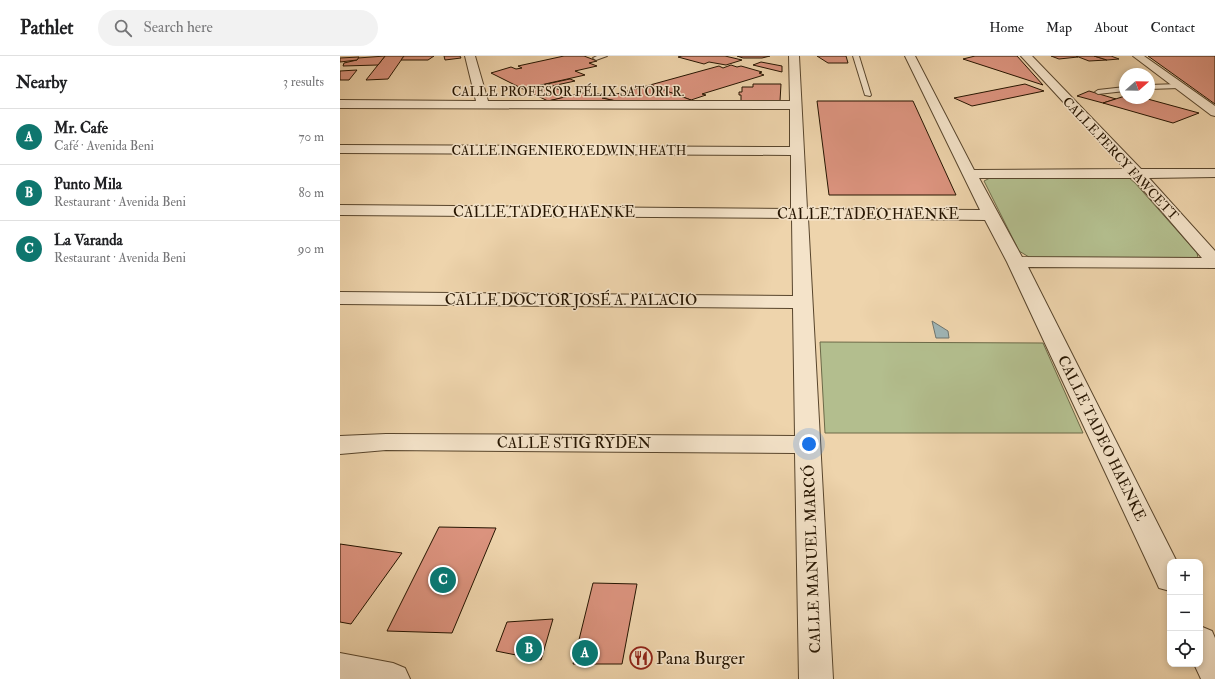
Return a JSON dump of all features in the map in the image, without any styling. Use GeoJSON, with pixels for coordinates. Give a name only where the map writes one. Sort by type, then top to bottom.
{"type":"FeatureCollection","features":[{"type":"Feature","properties":{"kind":"street"},"geometry":{"type":"LineString","coordinates":[[470,56],[483,105]]}},
{"type":"Feature","properties":{"kind":"street","name":"CALLE MANUEL MARCÓ"},"geometry":{"type":"LineString","coordinates":[[794,56],[816,679]]}},
{"type":"Feature","properties":{"kind":"street"},"geometry":{"type":"LineString","coordinates":[[910,56],[991,215]]}},
{"type":"Feature","properties":{"kind":"street","name":"CALLE PERCY FAWCETT"},"geometry":{"type":"LineString","coordinates":[[1026,56],[1137,173],[1215,263]]}},
{"type":"Feature","properties":{"kind":"street"},"geometry":{"type":"LineString","coordinates":[[1138,56],[1215,112]]}},
{"type":"Feature","properties":{"kind":"street","name":"CALLE PROFESOR FÉLIX SATORI R."},"geometry":{"type":"LineString","coordinates":[[340,104],[796,105]]}},
{"type":"Feature","properties":{"kind":"street","name":"CALLE INGENIERO EDWIN HEATH"},"geometry":{"type":"LineString","coordinates":[[340,148],[798,151]]}},
{"type":"Feature","properties":{"kind":"street"},"geometry":{"type":"LineString","coordinates":[[969,174],[1215,173]]}},
{"type":"Feature","properties":{"kind":"street","name":"CALLE TADEO HAENKE"},"geometry":{"type":"LineString","coordinates":[[340,210],[991,215],[1016,262],[1167,573]]}},
{"type":"Feature","properties":{"kind":"street"},"geometry":{"type":"LineString","coordinates":[[1016,262],[1215,263]]}},
{"type":"Feature","properties":{"kind":"street","name":"CALLE DOCTOR JOSÉ A. PALACIO"},"geometry":{"type":"LineString","coordinates":[[340,298],[803,302]]}},
{"type":"Feature","properties":{"kind":"street","name":"CALLE STIG RYDEN"},"geometry":{"type":"LineString","coordinates":[[340,445],[386,442],[808,445]]}},
{"type":"Feature","properties":{"kind":"street"},"geometry":{"type":"LineString","coordinates":[[1203,647],[1215,672]]}},
{"type":"Feature","properties":{"kind":"street"},"geometry":{"type":"LineString","coordinates":[[340,668],[393,679]]}},
{"type":"Feature","properties":{"kind":"lane"},"geometry":{"type":"LineString","coordinates":[[596,58],[604,56]]}},
{"type":"Feature","properties":{"kind":"lane"},"geometry":{"type":"LineString","coordinates":[[856,56],[868,95]]}},
{"type":"Feature","properties":{"kind":"lane"},"geometry":{"type":"LineString","coordinates":[[1155,87],[1179,86]]}},
{"type":"Feature","properties":{"kind":"lane"},"geometry":{"type":"LineString","coordinates":[[1098,92],[1119,90]]}},
{"type":"Feature","properties":{"kind":"green space"},"geometry":{"type":"Polygon","coordinates":[[[1128,177],[1197,253],[1198,258],[1193,260],[1029,257],[1019,251],[984,181],[990,178],[1128,177]]]}},
{"type":"Feature","properties":{"kind":"green space"},"geometry":{"type":"Polygon","coordinates":[[[820,342],[1043,343],[1083,433],[825,433],[820,342]]]}},
{"type":"Feature","properties":{"kind":"shaded area"},"geometry":{"type":"Polygon","coordinates":[[[932,321],[948,331],[949,338],[936,338],[932,321]]]}},
{"type":"Feature","properties":{"kind":"building"},"geometry":{"type":"Polygon","coordinates":[[[385,56],[404,56],[388,79],[366,80],[385,56]]]}},
{"type":"Feature","properties":{"kind":"building"},"geometry":{"type":"Polygon","coordinates":[[[385,56],[378,65],[343,66],[344,63],[357,60],[358,58],[385,56]]]}},
{"type":"Feature","properties":{"kind":"building"},"geometry":{"type":"Polygon","coordinates":[[[404,56],[434,56],[428,60],[401,60],[404,56]]]}},
{"type":"Feature","properties":{"kind":"building"},"geometry":{"type":"Polygon","coordinates":[[[444,56],[460,56],[461,58],[445,60],[444,56]]]}},
{"type":"Feature","properties":{"kind":"building"},"geometry":{"type":"Polygon","coordinates":[[[564,56],[584,56],[597,61],[589,63],[597,66],[575,71],[585,75],[523,89],[491,73],[511,67],[516,69],[522,68],[518,66],[564,56]]]}},
{"type":"Feature","properties":{"kind":"building"},"geometry":{"type":"Polygon","coordinates":[[[725,56],[742,60],[726,65],[709,62],[704,64],[678,57],[725,56]]]}},
{"type":"Feature","properties":{"kind":"building"},"geometry":{"type":"Polygon","coordinates":[[[737,56],[770,56],[762,58],[743,58],[737,56]]]}},
{"type":"Feature","properties":{"kind":"building"},"geometry":{"type":"Polygon","coordinates":[[[817,56],[846,56],[848,63],[828,63],[817,56]]]}},
{"type":"Feature","properties":{"kind":"building"},"geometry":{"type":"Polygon","coordinates":[[[975,56],[1017,56],[1043,85],[963,59],[975,56]]]}},
{"type":"Feature","properties":{"kind":"building"},"geometry":{"type":"Polygon","coordinates":[[[1051,56],[1076,56],[1078,57],[1059,59],[1051,56]]]}},
{"type":"Feature","properties":{"kind":"building"},"geometry":{"type":"Polygon","coordinates":[[[1076,56],[1094,56],[1107,60],[1089,61],[1076,56]]]}},
{"type":"Feature","properties":{"kind":"building"},"geometry":{"type":"Polygon","coordinates":[[[1094,56],[1111,56],[1119,59],[1107,60],[1094,56]]]}},
{"type":"Feature","properties":{"kind":"building"},"geometry":{"type":"Polygon","coordinates":[[[1148,56],[1215,56],[1215,104],[1148,56]]]}},
{"type":"Feature","properties":{"kind":"building"},"geometry":{"type":"Polygon","coordinates":[[[359,57],[357,60],[340,62],[340,58],[359,57]]]}},
{"type":"Feature","properties":{"kind":"building"},"geometry":{"type":"Polygon","coordinates":[[[761,62],[782,66],[782,72],[753,65],[761,62]]]}},
{"type":"Feature","properties":{"kind":"building"},"geometry":{"type":"Polygon","coordinates":[[[731,65],[737,67],[741,66],[762,72],[759,73],[764,75],[702,94],[706,95],[691,100],[650,85],[719,66],[723,68],[731,65]]]}},
{"type":"Feature","properties":{"kind":"building"},"geometry":{"type":"Polygon","coordinates":[[[357,70],[349,80],[340,80],[340,71],[357,70]]]}},
{"type":"Feature","properties":{"kind":"building"},"geometry":{"type":"Polygon","coordinates":[[[570,79],[575,81],[552,86],[547,84],[570,79]]]}},
{"type":"Feature","properties":{"kind":"building"},"geometry":{"type":"Polygon","coordinates":[[[547,84],[572,96],[548,101],[523,89],[547,84]]]}},
{"type":"Feature","properties":{"kind":"building"},"geometry":{"type":"Polygon","coordinates":[[[753,84],[781,84],[780,101],[741,101],[741,95],[739,95],[739,92],[742,92],[742,87],[753,87],[753,84]]]}},
{"type":"Feature","properties":{"kind":"building"},"geometry":{"type":"Polygon","coordinates":[[[1025,84],[1044,91],[972,106],[954,98],[1025,84]]]}},
{"type":"Feature","properties":{"kind":"building"},"geometry":{"type":"Polygon","coordinates":[[[650,85],[691,100],[681,102],[621,102],[602,98],[650,85]]]}},
{"type":"Feature","properties":{"kind":"building"},"geometry":{"type":"Polygon","coordinates":[[[1089,91],[1116,99],[1103,103],[1077,96],[1089,91]]]}},
{"type":"Feature","properties":{"kind":"building"},"geometry":{"type":"Polygon","coordinates":[[[582,93],[614,95],[602,98],[621,102],[548,101],[582,93]]]}},
{"type":"Feature","properties":{"kind":"building"},"geometry":{"type":"Polygon","coordinates":[[[1119,98],[1119,104],[1155,104],[1155,101],[1199,113],[1173,123],[1103,103],[1119,98]]]}},
{"type":"Feature","properties":{"kind":"building"},"geometry":{"type":"Polygon","coordinates":[[[817,101],[913,101],[956,195],[829,195],[817,101]]]}},
{"type":"Feature","properties":{"kind":"building"},"geometry":{"type":"Polygon","coordinates":[[[439,527],[496,528],[452,633],[387,631],[439,527]]]}},
{"type":"Feature","properties":{"kind":"building"},"geometry":{"type":"Polygon","coordinates":[[[340,544],[402,553],[351,624],[340,622],[340,544]]]}},
{"type":"Feature","properties":{"kind":"building"},"geometry":{"type":"Polygon","coordinates":[[[593,583],[637,584],[622,664],[573,664],[593,583]]]}},
{"type":"Feature","properties":{"kind":"building"},"geometry":{"type":"Polygon","coordinates":[[[553,619],[541,660],[496,651],[507,622],[553,619]]]}},
{"type":"Feature","properties":{"kind":"place","name":"La Varanda"},"geometry":{"type":"Point","coordinates":[443,580]}},
{"type":"Feature","properties":{"kind":"place","name":"Punto Mila"},"geometry":{"type":"Point","coordinates":[529,649]}},
{"type":"Feature","properties":{"kind":"place","name":"Mr. Cafe"},"geometry":{"type":"Point","coordinates":[585,653]}},
{"type":"Feature","properties":{"kind":"place","name":"Pana Burger"},"geometry":{"type":"Point","coordinates":[641,658]}}]}
